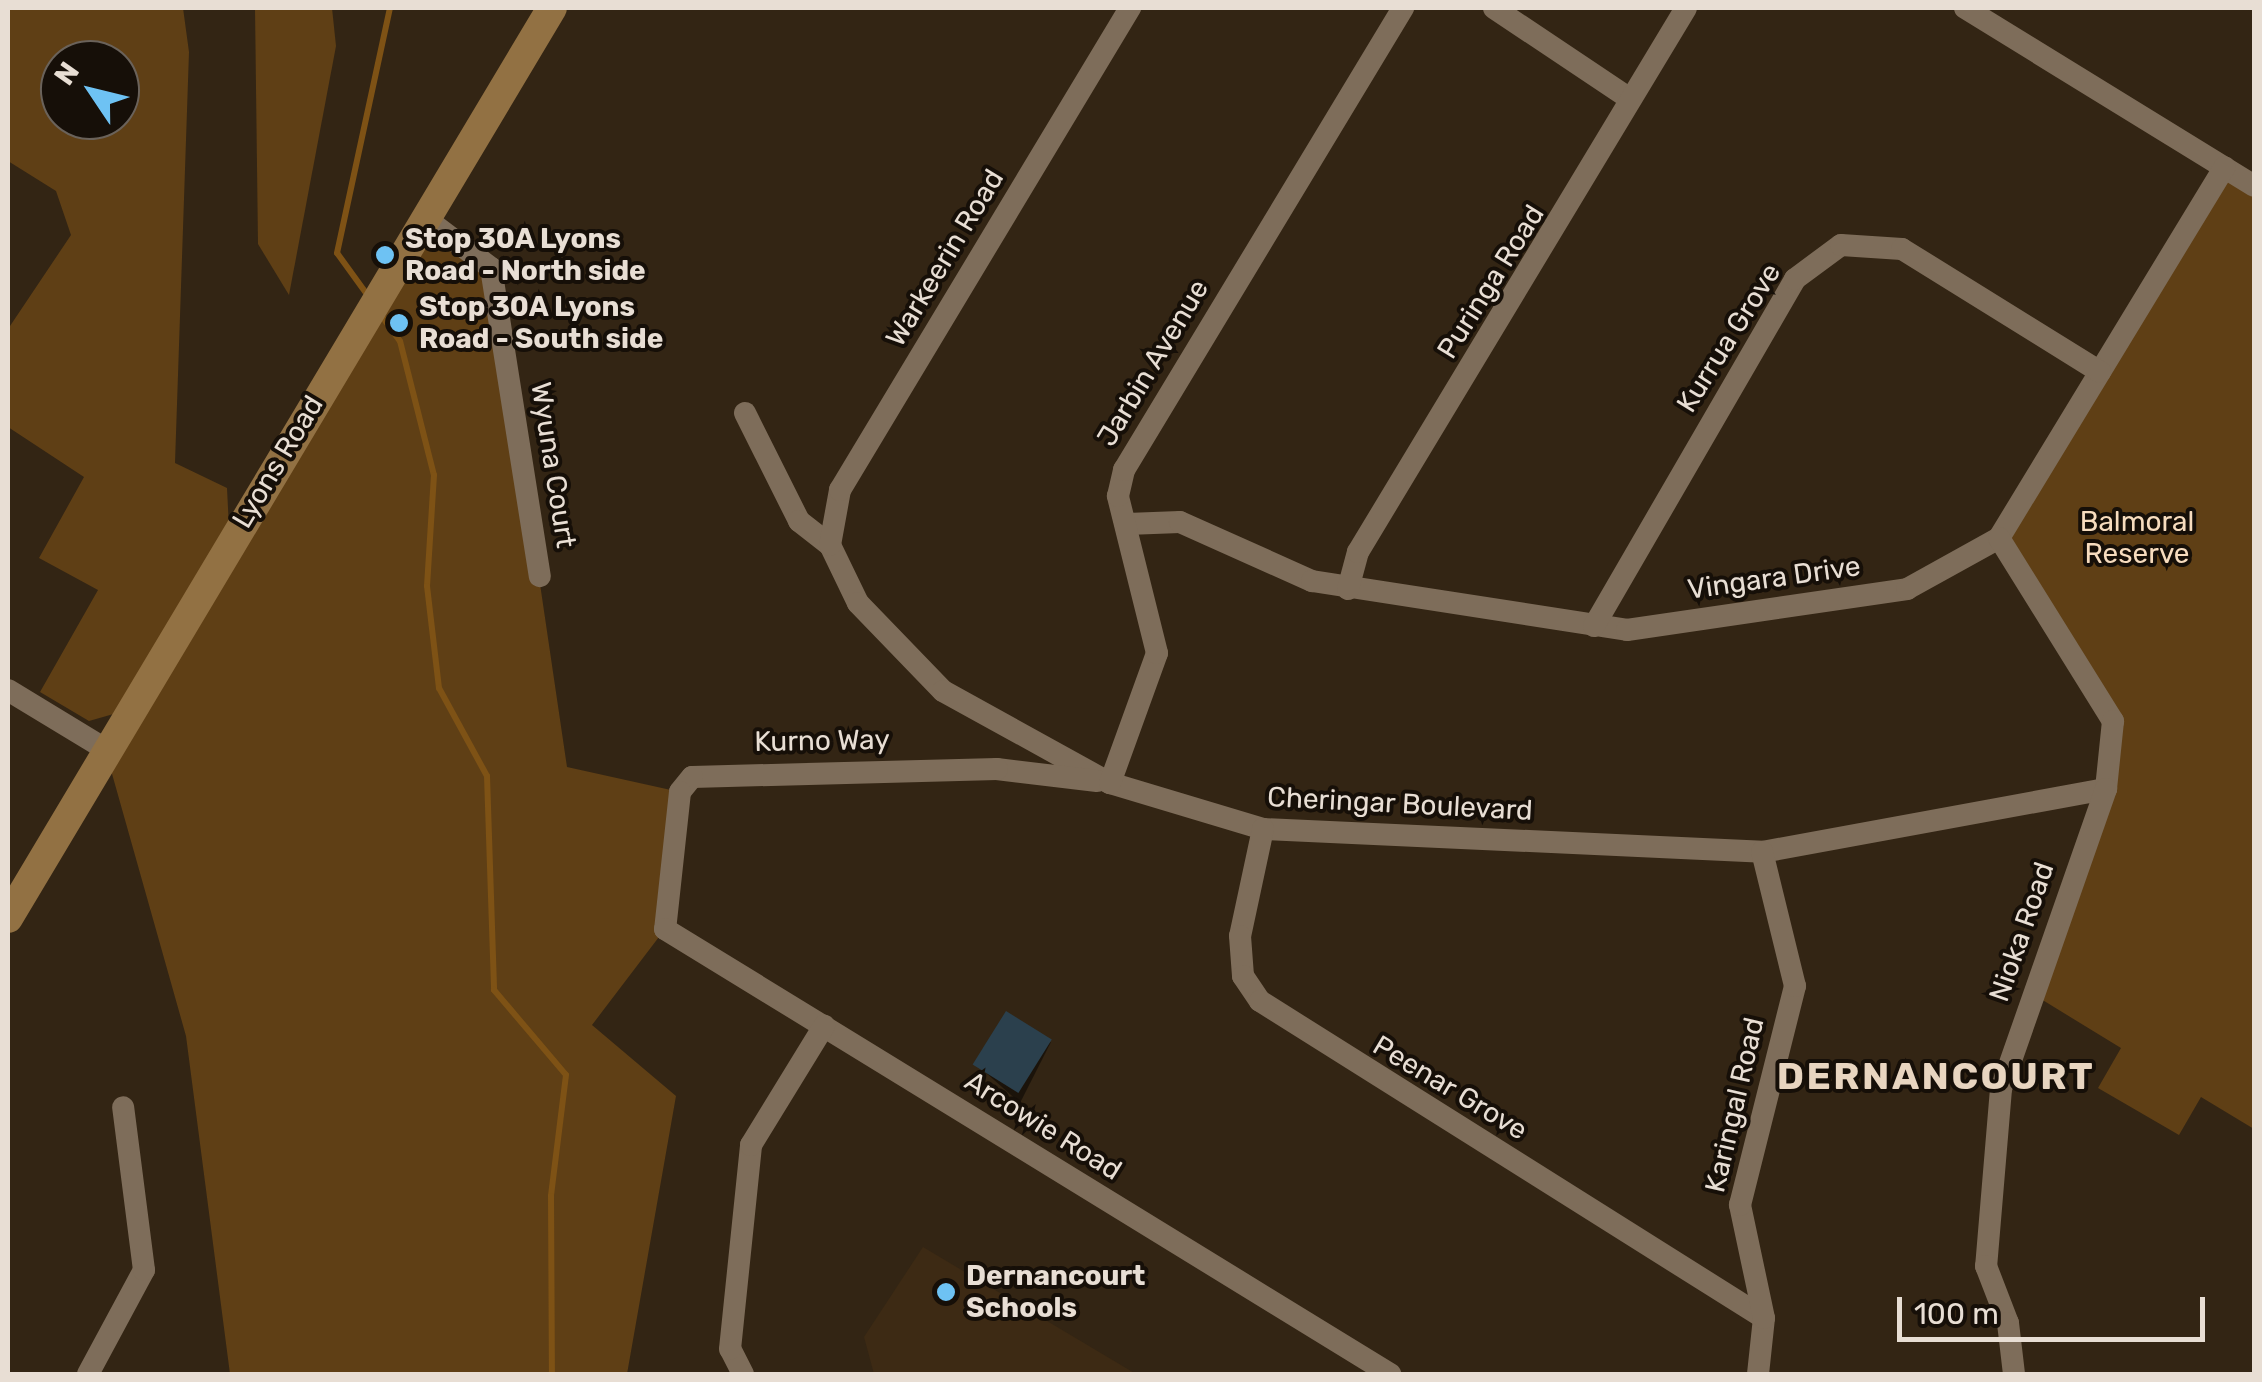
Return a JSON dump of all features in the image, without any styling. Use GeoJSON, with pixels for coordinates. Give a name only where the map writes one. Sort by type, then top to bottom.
{"type":"FeatureCollection","features":[{"type":"Feature","properties":{"kind":"street","name":"Lyons Road"},"geometry":{"type":"LineString","coordinates":[[8,918],[104,749],[552,8]]}},
{"type":"Feature","properties":{"kind":"street","name":"Warkeerin Road"},"geometry":{"type":"LineString","coordinates":[[830,545],[840,490],[1130,8]]}},
{"type":"Feature","properties":{"kind":"street","name":"Jarbin Avenue"},"geometry":{"type":"LineString","coordinates":[[1110,783],[1157,653],[1118,496],[1124,470],[1403,8]]}},
{"type":"Feature","properties":{"kind":"street"},"geometry":{"type":"LineString","coordinates":[[1494,8],[1630,99]]}},
{"type":"Feature","properties":{"kind":"street","name":"Puringa Road"},"geometry":{"type":"LineString","coordinates":[[1348,588],[1358,552],[1589,181],[1630,99],[1686,8]]}},
{"type":"Feature","properties":{"kind":"street"},"geometry":{"type":"LineString","coordinates":[[1965,8],[2254,186]]}},
{"type":"Feature","properties":{"kind":"street"},"geometry":{"type":"LineString","coordinates":[[2000,538],[2225,168]]}},
{"type":"Feature","properties":{"kind":"street","name":"Wyuna Court"},"geometry":{"type":"LineString","coordinates":[[425,218],[491,268],[540,576]]}},
{"type":"Feature","properties":{"kind":"street","name":"Kurrua Grove"},"geometry":{"type":"LineString","coordinates":[[1594,626],[1795,280],[1841,245],[1902,250],[2100,372]]}},
{"type":"Feature","properties":{"kind":"street","name":"Cheringar Boulevard"},"geometry":{"type":"LineString","coordinates":[[745,412],[778,490],[830,545],[858,603],[932,682],[1110,783],[1264,829],[1762,852],[2106,789]]}},
{"type":"Feature","properties":{"kind":"street","name":"Vingara Drive"},"geometry":{"type":"LineString","coordinates":[[1127,524],[1180,522],[1348,588],[1628,630],[1907,589],[2000,538]]}},
{"type":"Feature","properties":{"kind":"street","name":"Nioka Road"},"geometry":{"type":"LineString","coordinates":[[2000,538],[2113,721],[2106,789],[2001,1089],[1986,1266],[2008,1323],[2014,1374]]}},
{"type":"Feature","properties":{"kind":"street"},"geometry":{"type":"LineString","coordinates":[[8,690],[104,749]]}},
{"type":"Feature","properties":{"kind":"street","name":"Kurno Way"},"geometry":{"type":"LineString","coordinates":[[665,929],[680,792],[692,777],[997,769],[1110,783]]}},
{"type":"Feature","properties":{"kind":"street","name":"Peenar Grove"},"geometry":{"type":"LineString","coordinates":[[1264,829],[1240,936],[1243,976],[1260,1001],[1764,1318]]}},
{"type":"Feature","properties":{"kind":"street","name":"Karingal Road"},"geometry":{"type":"LineString","coordinates":[[1758,1374],[1764,1318],[1740,1206],[1795,986],[1762,852]]}},
{"type":"Feature","properties":{"kind":"street","name":"Arcowie Road"},"geometry":{"type":"LineString","coordinates":[[665,929],[1390,1374]]}},
{"type":"Feature","properties":{"kind":"street"},"geometry":{"type":"LineString","coordinates":[[743,1374],[730,1349],[751,1145],[824,1026]]}},
{"type":"Feature","properties":{"kind":"street"},"geometry":{"type":"LineString","coordinates":[[88,1374],[144,1270],[123,1108]]}},
{"type":"Feature","properties":{"kind":"shaded area","name":"Dernancourt Schools"},"geometry":{"type":"Polygon","coordinates":[[[923,1247],[1136,1374],[874,1374],[864,1337],[923,1247]]]}},
{"type":"Feature","properties":{"kind":"green space"},"geometry":{"type":"Polygon","coordinates":[[[8,8],[183,8],[189,52],[175,463],[227,488],[229,528],[117,713],[89,721],[40,692],[98,590],[39,558],[84,477],[8,427],[8,329],[71,235],[56,191],[8,161],[8,8]]]}},
{"type":"Feature","properties":{"kind":"green space"},"geometry":{"type":"Polygon","coordinates":[[[255,8],[332,8],[336,46],[289,295],[258,244],[255,8]]]}},
{"type":"Feature","properties":{"kind":"green space","name":"Balmoral Reserve"},"geometry":{"type":"Polygon","coordinates":[[[2225,167],[2254,186],[2254,1129],[2201,1097],[2179,1135],[2098,1088],[2121,1048],[2031,993],[2106,789],[2113,721],[2000,538],[2225,167]]]}},
{"type":"Feature","properties":{"kind":"green space"},"geometry":{"type":"Polygon","coordinates":[[[425,218],[466,245],[498,299],[567,767],[680,792],[665,929],[592,1025],[676,1096],[627,1374],[230,1374],[186,1036],[105,749],[425,218]]]}},
{"type":"Feature","properties":{"kind":"building"},"geometry":{"type":"Polygon","coordinates":[[[1006,1011],[1052,1040],[1018,1093],[973,1064],[1006,1011]]]}},
{"type":"Feature","properties":{"kind":"waterway"},"geometry":{"type":"LineString","coordinates":[[366,293],[337,253],[390,8]]}},
{"type":"Feature","properties":{"kind":"waterway"},"geometry":{"type":"LineString","coordinates":[[381,315],[400,341],[434,475],[427,586],[439,688],[487,776],[494,990],[566,1075],[551,1196],[552,1374]]}},
{"type":"Feature","properties":{"kind":"place","name":"Stop 30A Lyons Road - North side"},"geometry":{"type":"Point","coordinates":[385,255]}},
{"type":"Feature","properties":{"kind":"place","name":"Stop 30A Lyons Road - South side"},"geometry":{"type":"Point","coordinates":[399,323]}},
{"type":"Feature","properties":{"kind":"place","name":"Dernancourt Schools"},"geometry":{"type":"Point","coordinates":[946,1292]}},
{"type":"Feature","properties":{"kind":"district","name":"DERNANCOURT"},"geometry":{"type":"Point","coordinates":[1936,1077]}}]}
